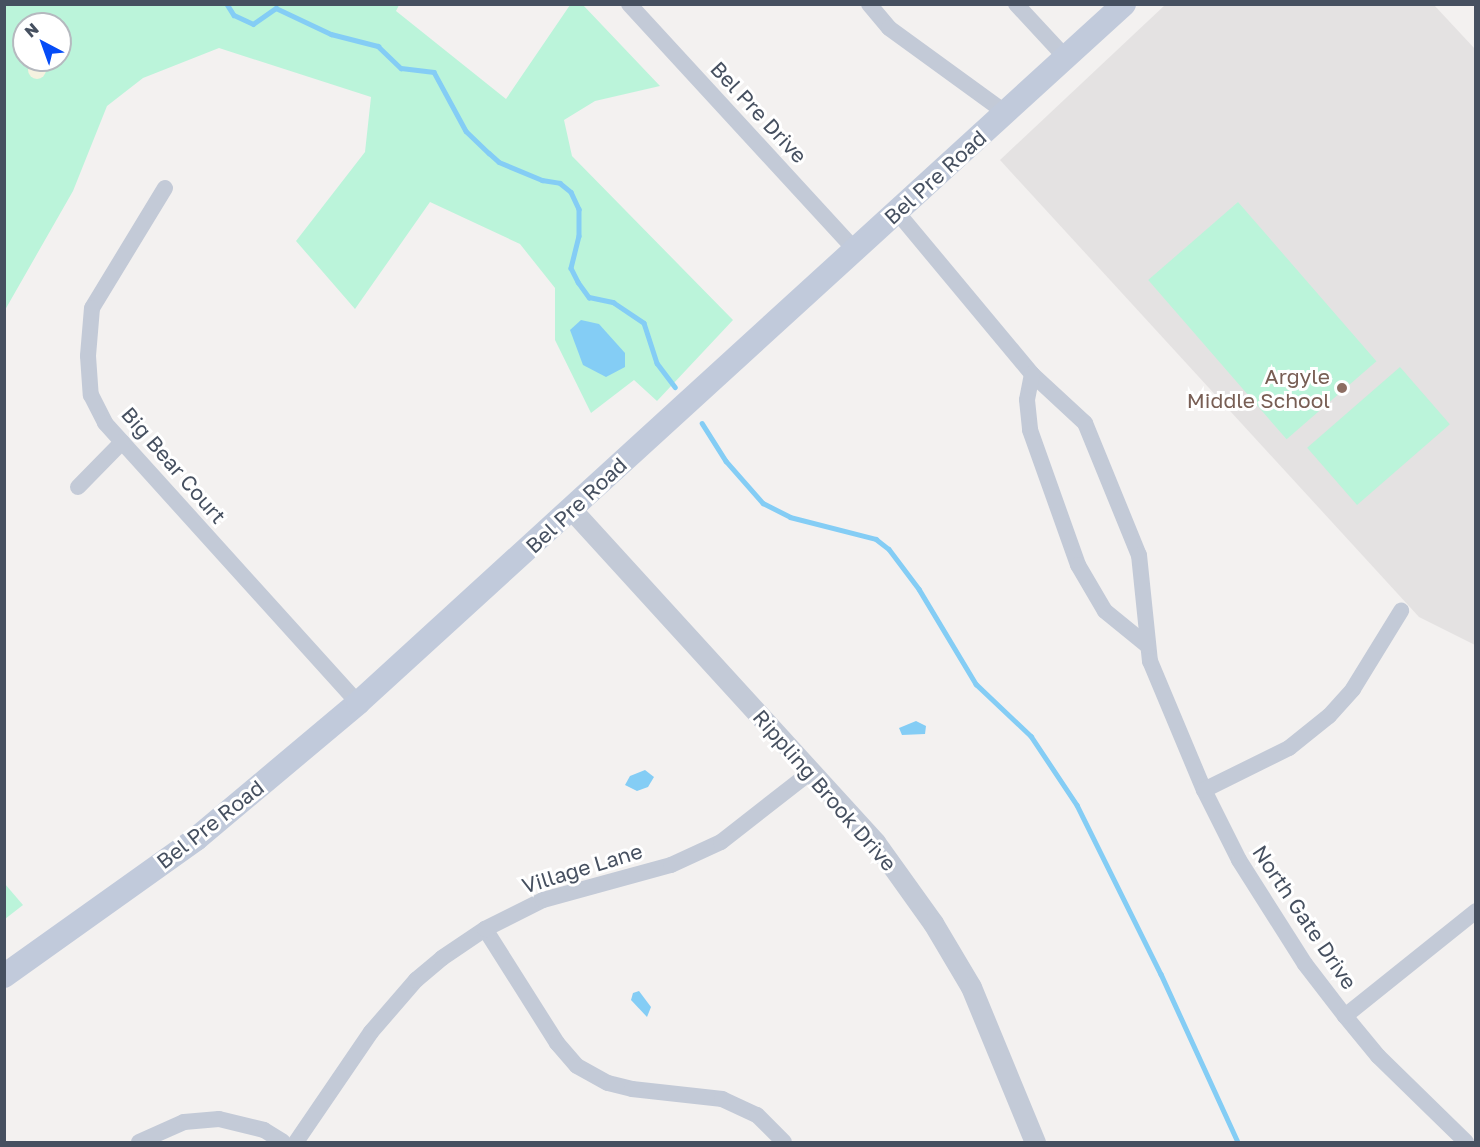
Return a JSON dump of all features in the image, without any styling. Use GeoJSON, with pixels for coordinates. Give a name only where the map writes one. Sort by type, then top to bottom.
{"type":"FeatureCollection","features":[{"type":"Feature","properties":{"kind":"main road","name":"Bel Pre Road"},"geometry":{"type":"LineString","coordinates":[[4,976],[196,839],[358,703],[1124,4]]}},
{"type":"Feature","properties":{"kind":"street","name":"Bel Pre Drive"},"geometry":{"type":"LineString","coordinates":[[629,4],[855,250]]}},
{"type":"Feature","properties":{"kind":"street"},"geometry":{"type":"LineString","coordinates":[[869,4],[889,28],[1006,113]]}},
{"type":"Feature","properties":{"kind":"street"},"geometry":{"type":"LineString","coordinates":[[1016,4],[1066,58]]}},
{"type":"Feature","properties":{"kind":"street","name":"Big Bear Court"},"geometry":{"type":"LineString","coordinates":[[165,188],[92,308],[88,356],[91,394],[105,423],[358,703]]}},
{"type":"Feature","properties":{"kind":"street","name":"North Gate Drive"},"geometry":{"type":"LineString","coordinates":[[897,212],[1032,374],[1085,423],[1139,555],[1146,590],[1150,661],[1204,790],[1261,899],[1345,1016],[1378,1056],[1466,1143]]}},
{"type":"Feature","properties":{"kind":"street"},"geometry":{"type":"LineString","coordinates":[[1032,374],[1027,400],[1030,430],[1077,565],[1105,611],[1148,646]]}},
{"type":"Feature","properties":{"kind":"street"},"geometry":{"type":"LineString","coordinates":[[78,487],[122,442]]}},
{"type":"Feature","properties":{"kind":"street","name":"Rippling Brook Drive"},"geometry":{"type":"LineString","coordinates":[[571,509],[875,842],[966,977],[996,1040],[1035,1143]]}},
{"type":"Feature","properties":{"kind":"street"},"geometry":{"type":"LineString","coordinates":[[1204,790],[1289,748],[1329,716],[1353,689],[1401,611]]}},
{"type":"Feature","properties":{"kind":"street","name":"Village Lane"},"geometry":{"type":"LineString","coordinates":[[296,1143],[371,1032],[416,980],[485,929],[543,900],[671,865],[721,842],[812,771]]}},
{"type":"Feature","properties":{"kind":"street"},"geometry":{"type":"LineString","coordinates":[[1345,1016],[1476,910]]}},
{"type":"Feature","properties":{"kind":"street"},"geometry":{"type":"LineString","coordinates":[[485,929],[557,1043],[577,1066],[608,1083],[632,1089],[722,1100],[757,1115],[784,1143]]}},
{"type":"Feature","properties":{"kind":"street"},"geometry":{"type":"LineString","coordinates":[[139,1143],[184,1122],[219,1119],[264,1130],[283,1143]]}},
{"type":"Feature","properties":{"kind":"shaded area","name":"Argyle Middle School"},"geometry":{"type":"Polygon","coordinates":[[[1165,5],[1434,5],[1475,49],[1475,645],[1419,617],[1000,160],[1165,5]]]}},
{"type":"Feature","properties":{"kind":"green space"},"geometry":{"type":"Polygon","coordinates":[[[4,5],[399,5],[396,11],[506,99],[570,5],[583,5],[660,86],[595,101],[564,120],[572,156],[733,320],[657,401],[634,380],[591,413],[555,340],[555,288],[520,244],[430,202],[355,309],[296,241],[365,152],[371,97],[219,48],[143,78],[107,106],[73,191],[5,310],[4,5]]]}},
{"type":"Feature","properties":{"kind":"green space"},"geometry":{"type":"Polygon","coordinates":[[[1238,202],[1376,361],[1287,439],[1148,280],[1238,202]]]}},
{"type":"Feature","properties":{"kind":"green space"},"geometry":{"type":"Polygon","coordinates":[[[1400,367],[1450,424],[1357,505],[1307,448],[1400,367]]]}},
{"type":"Feature","properties":{"kind":"green space"},"geometry":{"type":"Polygon","coordinates":[[[5,884],[23,905],[4,919],[5,884]]]}},
{"type":"Feature","properties":{"kind":"sand"},"geometry":{"type":"Polygon","coordinates":[[[29,72],[45,72],[37,79],[29,72]]]}},
{"type":"Feature","properties":{"kind":"water"},"geometry":{"type":"Polygon","coordinates":[[[581,320],[599,324],[625,353],[625,367],[606,377],[583,365],[570,330],[581,320]]]}},
{"type":"Feature","properties":{"kind":"water"},"geometry":{"type":"Polygon","coordinates":[[[916,721],[926,726],[925,734],[902,735],[899,728],[916,721]]]}},
{"type":"Feature","properties":{"kind":"water"},"geometry":{"type":"Polygon","coordinates":[[[645,770],[654,777],[648,787],[637,791],[625,785],[630,776],[645,770]]]}},
{"type":"Feature","properties":{"kind":"water"},"geometry":{"type":"Polygon","coordinates":[[[639,991],[651,1007],[647,1017],[631,1000],[633,993],[639,991]]]}},
{"type":"Feature","properties":{"kind":"waterway"},"geometry":{"type":"LineString","coordinates":[[227,4],[234,15],[253,24],[276,8],[331,34],[378,46],[401,68],[434,72],[466,131],[499,162],[542,180],[560,183],[571,192],[579,209],[579,236],[571,268],[578,282],[589,297],[613,302],[644,323],[657,363],[675,387]]}},
{"type":"Feature","properties":{"kind":"waterway"},"geometry":{"type":"LineString","coordinates":[[702,423],[726,461],[763,503],[790,517],[876,539],[889,549],[919,589],[976,684],[1031,736],[1077,805],[1161,974],[1238,1142]]}},
{"type":"Feature","properties":{"kind":"place","name":"Argyle Middle School"},"geometry":{"type":"Point","coordinates":[1342,388]}}]}
